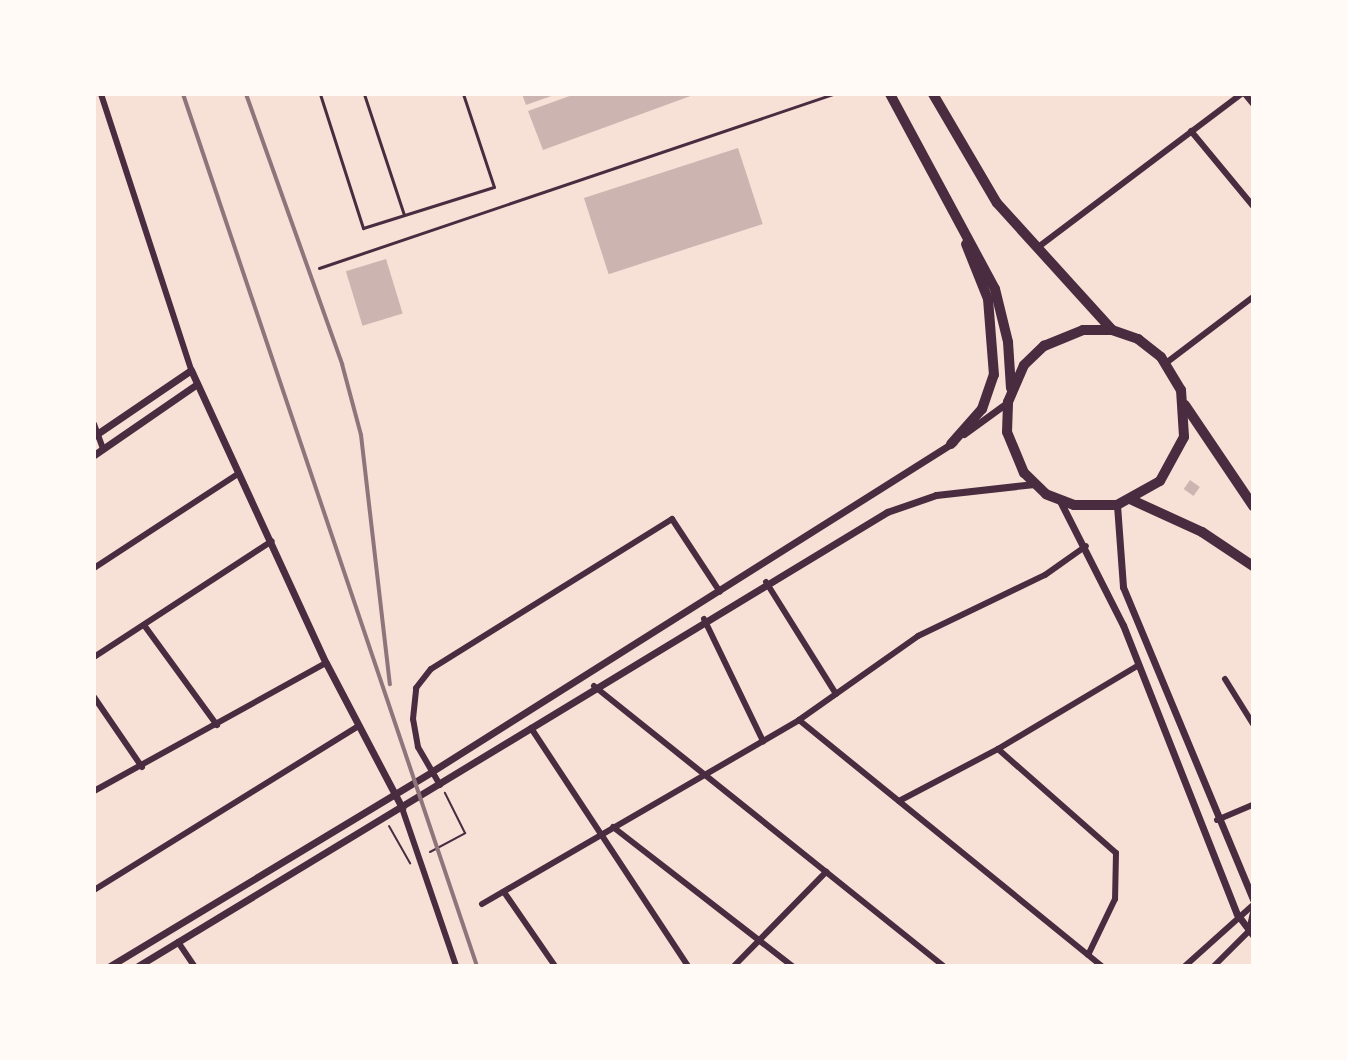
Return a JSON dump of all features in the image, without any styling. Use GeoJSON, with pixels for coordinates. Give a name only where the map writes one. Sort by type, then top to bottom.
{"type":"FeatureCollection","features":[{"type":"Feature","properties":{"kind":"highway"},"geometry":{"type":"LineString","coordinates":[[890,94],[941,180],[995,289],[1008,342],[1010,447],[1034,484],[1060,501],[1088,508],[1132,500],[1170,468],[1184,437],[1184,403]]}},
{"type":"Feature","properties":{"kind":"highway"},"geometry":{"type":"LineString","coordinates":[[933,94],[997,203],[1112,330]]}},
{"type":"Feature","properties":{"kind":"highway"},"geometry":{"type":"LineString","coordinates":[[941,180],[988,299],[994,375],[982,409],[951,444]]}},
{"type":"Feature","properties":{"kind":"highway"},"geometry":{"type":"LineString","coordinates":[[1009,396],[1024,365],[1056,338],[1083,330],[1112,330],[1138,339],[1166,363],[1184,403],[1253,506]]}},
{"type":"Feature","properties":{"kind":"highway"},"geometry":{"type":"LineString","coordinates":[[1132,500],[1202,532],[1253,566]]}},
{"type":"Feature","properties":{"kind":"street"},"geometry":{"type":"LineString","coordinates":[[101,94],[191,370],[236,475],[272,541],[326,663],[396,794],[456,966]]}},
{"type":"Feature","properties":{"kind":"street"},"geometry":{"type":"LineString","coordinates":[[1037,248],[1243,94],[1253,104]]}},
{"type":"Feature","properties":{"kind":"street"},"geometry":{"type":"LineString","coordinates":[[1191,131],[1253,206]]}},
{"type":"Feature","properties":{"kind":"street"},"geometry":{"type":"LineString","coordinates":[[1166,363],[1253,297]]}},
{"type":"Feature","properties":{"kind":"street"},"geometry":{"type":"LineString","coordinates":[[96,435],[191,370]]}},
{"type":"Feature","properties":{"kind":"street"},"geometry":{"type":"LineString","coordinates":[[94,455],[197,384]]}},
{"type":"Feature","properties":{"kind":"street"},"geometry":{"type":"LineString","coordinates":[[110,966],[396,794],[720,592],[951,444],[1009,396]]}},
{"type":"Feature","properties":{"kind":"street"},"geometry":{"type":"LineString","coordinates":[[94,424],[103,449]]}},
{"type":"Feature","properties":{"kind":"street"},"geometry":{"type":"LineString","coordinates":[[94,568],[236,475]]}},
{"type":"Feature","properties":{"kind":"street"},"geometry":{"type":"LineString","coordinates":[[138,966],[440,785],[704,619],[887,512],[936,495],[1034,484]]}},
{"type":"Feature","properties":{"kind":"street"},"geometry":{"type":"LineString","coordinates":[[1060,501],[1086,546],[1139,665],[1237,914],[1251,933]]}},
{"type":"Feature","properties":{"kind":"street"},"geometry":{"type":"LineString","coordinates":[[1117,505],[1123,587],[1253,902],[1185,966]]}},
{"type":"Feature","properties":{"kind":"street"},"geometry":{"type":"LineString","coordinates":[[440,785],[414,733],[416,688],[431,669],[672,519],[720,592]]}},
{"type":"Feature","properties":{"kind":"street"},"geometry":{"type":"LineString","coordinates":[[94,657],[272,541]]}},
{"type":"Feature","properties":{"kind":"street"},"geometry":{"type":"LineString","coordinates":[[482,904],[799,720],[918,636],[1045,575],[1086,546]]}},
{"type":"Feature","properties":{"kind":"street"},"geometry":{"type":"LineString","coordinates":[[766,582],[836,694]]}},
{"type":"Feature","properties":{"kind":"street"},"geometry":{"type":"LineString","coordinates":[[704,619],[763,741]]}},
{"type":"Feature","properties":{"kind":"street"},"geometry":{"type":"LineString","coordinates":[[144,625],[217,725]]}},
{"type":"Feature","properties":{"kind":"street"},"geometry":{"type":"LineString","coordinates":[[94,791],[326,663]]}},
{"type":"Feature","properties":{"kind":"street"},"geometry":{"type":"LineString","coordinates":[[899,801],[998,749],[1139,665]]}},
{"type":"Feature","properties":{"kind":"street"},"geometry":{"type":"LineString","coordinates":[[1225,679],[1253,724]]}},
{"type":"Feature","properties":{"kind":"street"},"geometry":{"type":"LineString","coordinates":[[594,686],[943,966]]}},
{"type":"Feature","properties":{"kind":"street"},"geometry":{"type":"LineString","coordinates":[[94,697],[142,767]]}},
{"type":"Feature","properties":{"kind":"street"},"geometry":{"type":"LineString","coordinates":[[799,720],[1102,966]]}},
{"type":"Feature","properties":{"kind":"street"},"geometry":{"type":"LineString","coordinates":[[94,890],[358,726]]}},
{"type":"Feature","properties":{"kind":"street"},"geometry":{"type":"LineString","coordinates":[[531,728],[688,966]]}},
{"type":"Feature","properties":{"kind":"street"},"geometry":{"type":"LineString","coordinates":[[998,749],[1116,853],[1115,899],[1088,955]]}},
{"type":"Feature","properties":{"kind":"street"},"geometry":{"type":"LineString","coordinates":[[1217,820],[1253,805]]}},
{"type":"Feature","properties":{"kind":"street"},"geometry":{"type":"LineString","coordinates":[[613,827],[792,966]]}},
{"type":"Feature","properties":{"kind":"street"},"geometry":{"type":"LineString","coordinates":[[734,966],[826,872]]}},
{"type":"Feature","properties":{"kind":"street"},"geometry":{"type":"LineString","coordinates":[[504,892],[555,966]]}},
{"type":"Feature","properties":{"kind":"street"},"geometry":{"type":"LineString","coordinates":[[1214,966],[1251,933],[1253,912]]}},
{"type":"Feature","properties":{"kind":"street"},"geometry":{"type":"LineString","coordinates":[[178,942],[194,966]]}},
{"type":"Feature","properties":{"kind":"lane"},"geometry":{"type":"LineString","coordinates":[[320,94],[363,228],[494,187],[463,94]]}},
{"type":"Feature","properties":{"kind":"lane"},"geometry":{"type":"LineString","coordinates":[[364,94],[404,215]]}},
{"type":"Feature","properties":{"kind":"lane"},"geometry":{"type":"LineString","coordinates":[[319,268],[833,94]]}},
{"type":"Feature","properties":{"kind":"path"},"geometry":{"type":"LineString","coordinates":[[393,833],[408,864],[465,833],[450,802]]}},
{"type":"Feature","properties":{"kind":"building"},"geometry":{"type":"Polygon","coordinates":[[[522,94],[557,94],[526,105],[522,94]]]}},
{"type":"Feature","properties":{"kind":"building"},"geometry":{"type":"Polygon","coordinates":[[[575,94],[696,94],[543,150],[528,111],[575,94]]]}},
{"type":"Feature","properties":{"kind":"building"},"geometry":{"type":"Polygon","coordinates":[[[738,148],[763,224],[609,274],[584,198],[738,148]]]}},
{"type":"Feature","properties":{"kind":"building"},"geometry":{"type":"Polygon","coordinates":[[[386,259],[403,314],[363,326],[346,271],[386,259]]]}},
{"type":"Feature","properties":{"kind":"building"},"geometry":{"type":"Polygon","coordinates":[[[1190,480],[1200,487],[1194,496],[1184,489],[1190,480]]]}},
{"type":"Feature","properties":{"kind":"railway"},"geometry":{"type":"LineString","coordinates":[[183,94],[477,966]]}},
{"type":"Feature","properties":{"kind":"railway"},"geometry":{"type":"LineString","coordinates":[[246,94],[342,364],[361,435],[390,684]]}}]}
